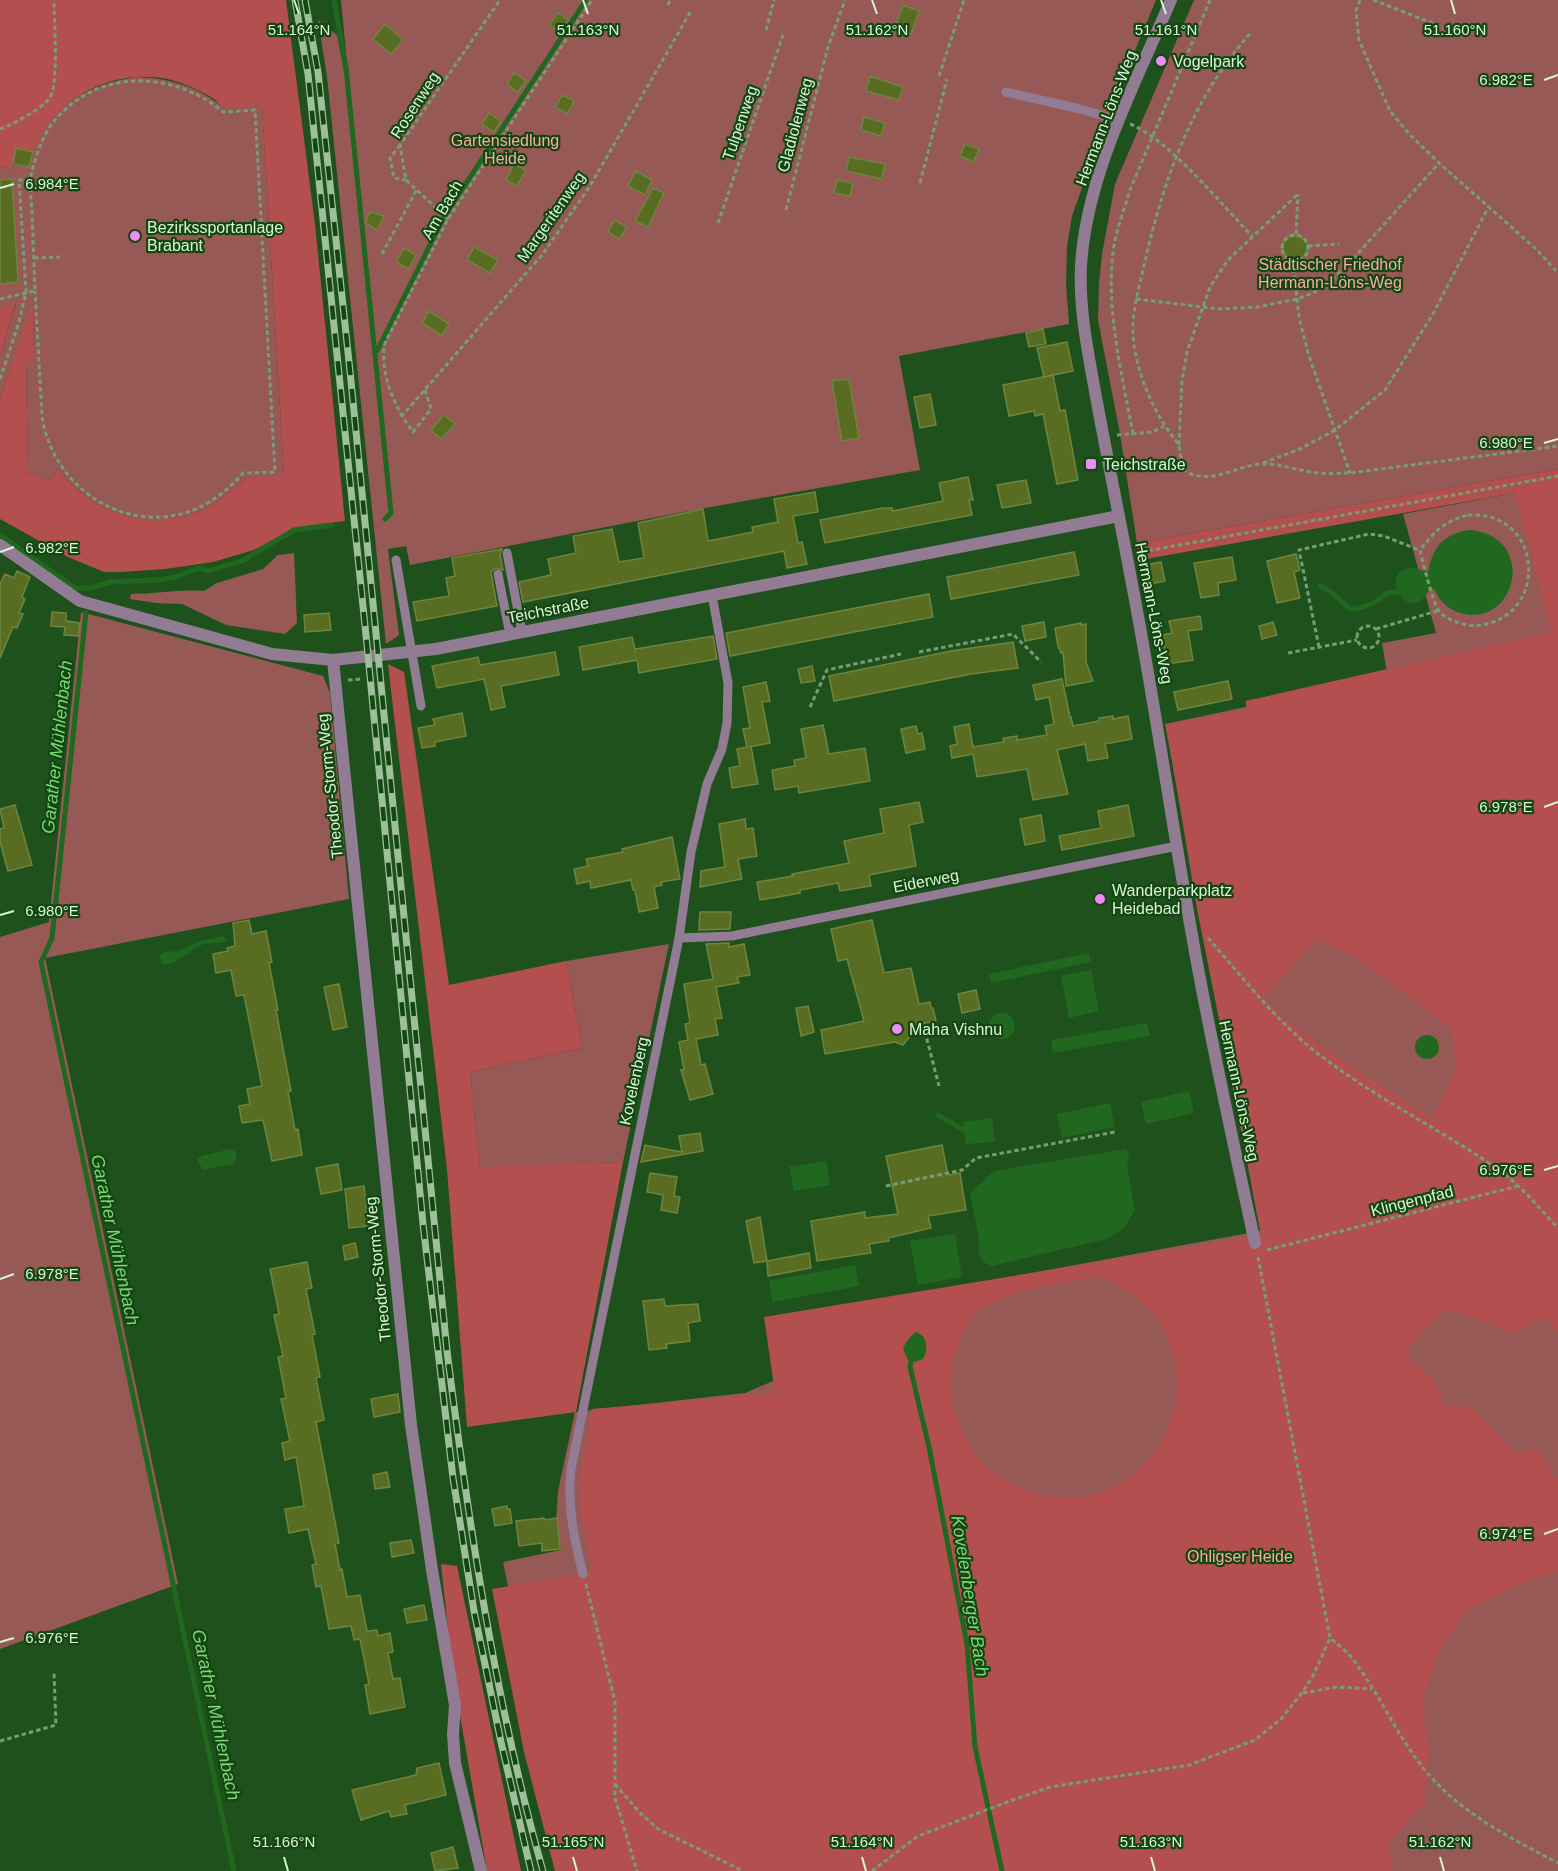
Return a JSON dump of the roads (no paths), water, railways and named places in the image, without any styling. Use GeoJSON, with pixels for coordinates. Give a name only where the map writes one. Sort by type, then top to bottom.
{"type":"FeatureCollection","features":[{"type":"Feature","properties":{"kind":"street","name":"Hermann-Löns-Weg"},"geometry":{"type":"LineString","coordinates":[[1171,0],[1119,120],[1097,181],[1087,222],[1081,267],[1083,322],[1158,723],[1191,935],[1212,1046],[1256,1248]]}},
{"type":"Feature","properties":{"kind":"street","name":"Teichstraße"},"geometry":{"type":"LineString","coordinates":[[0,545],[80,601],[272,654],[333,660],[411,653],[1119,516]]}},
{"type":"Feature","properties":{"kind":"street","name":"Theodor-Storm-Weg"},"geometry":{"type":"LineString","coordinates":[[333,660],[411,1425],[430,1560],[455,1705],[453,1734],[455,1763],[481,1871]]}},
{"type":"Feature","properties":{"kind":"lane"},"geometry":{"type":"LineString","coordinates":[[1006,92],[1119,120]]}},
{"type":"Feature","properties":{"kind":"lane"},"geometry":{"type":"LineString","coordinates":[[507,553],[516,633]]}},
{"type":"Feature","properties":{"kind":"lane"},"geometry":{"type":"LineString","coordinates":[[396,561],[421,706]]}},
{"type":"Feature","properties":{"kind":"lane"},"geometry":{"type":"LineString","coordinates":[[498,574],[516,633]]}},
{"type":"Feature","properties":{"kind":"lane","name":"Kovelenberg"},"geometry":{"type":"LineString","coordinates":[[583,1574],[573,1535],[569,1489],[571,1469],[679,938],[694,841],[707,784],[722,749],[727,723],[728,683],[712,595]]}},
{"type":"Feature","properties":{"kind":"lane","name":"Eiderweg"},"geometry":{"type":"LineString","coordinates":[[679,938],[732,936],[1177,846]]}},
{"type":"Feature","properties":{"kind":"waterway"},"geometry":{"type":"LineString","coordinates":[[334,0],[346,68],[391,513],[385,519]]}},
{"type":"Feature","properties":{"kind":"waterway"},"geometry":{"type":"LineString","coordinates":[[377,351],[444,217],[586,0]]}},
{"type":"Feature","properties":{"kind":"waterway"},"geometry":{"type":"LineString","coordinates":[[0,535],[75,588],[91,588],[110,582],[176,577],[198,568],[208,571],[242,561],[294,530],[332,525]]}},
{"type":"Feature","properties":{"kind":"waterway"},"geometry":{"type":"LineString","coordinates":[[1320,586],[1331,592],[1350,609],[1369,605],[1388,593],[1398,593]]}},
{"type":"Feature","properties":{"kind":"waterway","name":"Garather Mühlenbach"},"geometry":{"type":"LineString","coordinates":[[86,612],[52,938],[41,962],[234,1871]]}},
{"type":"Feature","properties":{"kind":"waterway"},"geometry":{"type":"LineString","coordinates":[[938,1115],[964,1130]]}},
{"type":"Feature","properties":{"kind":"waterway","name":"Kovelenberger Bach"},"geometry":{"type":"LineString","coordinates":[[911,1361],[910,1367],[929,1447],[967,1644],[975,1747],[1002,1871]]}},
{"type":"Feature","properties":{"kind":"railway"},"geometry":{"type":"LineString","coordinates":[[295,0],[308,74],[367,645],[423,1224],[453,1478],[474,1611],[531,1871]]}},
{"type":"Feature","properties":{"kind":"railway"},"geometry":{"type":"LineString","coordinates":[[305,0],[318,72],[350,371],[447,1351],[485,1613],[511,1743],[543,1871]]}},
{"type":"Feature","properties":{"kind":"place","name":"Vogelpark"},"geometry":{"type":"Point","coordinates":[1161,61]}},
{"type":"Feature","properties":{"kind":"place","name":"Bezirkssportanlage Brabant"},"geometry":{"type":"Point","coordinates":[135,236]}},
{"type":"Feature","properties":{"kind":"place","name":"Teichstraße"},"geometry":{"type":"Point","coordinates":[1091,464]}},
{"type":"Feature","properties":{"kind":"place","name":"Wanderparkplatz Heidebad"},"geometry":{"type":"Point","coordinates":[1100,899]}},
{"type":"Feature","properties":{"kind":"place","name":"Maha Vishnu"},"geometry":{"type":"Point","coordinates":[897,1029]}},
{"type":"Feature","properties":{"kind":"park label","name":"Gartensiedlung Heide"},"geometry":{"type":"Point","coordinates":[505,149]}},
{"type":"Feature","properties":{"kind":"park label","name":"Städtischer Friedhof Hermann-Löns-Weg"},"geometry":{"type":"Point","coordinates":[1330,273]}},
{"type":"Feature","properties":{"kind":"park label","name":"Ohligser Heide"},"geometry":{"type":"Point","coordinates":[1240,1556]}}]}
